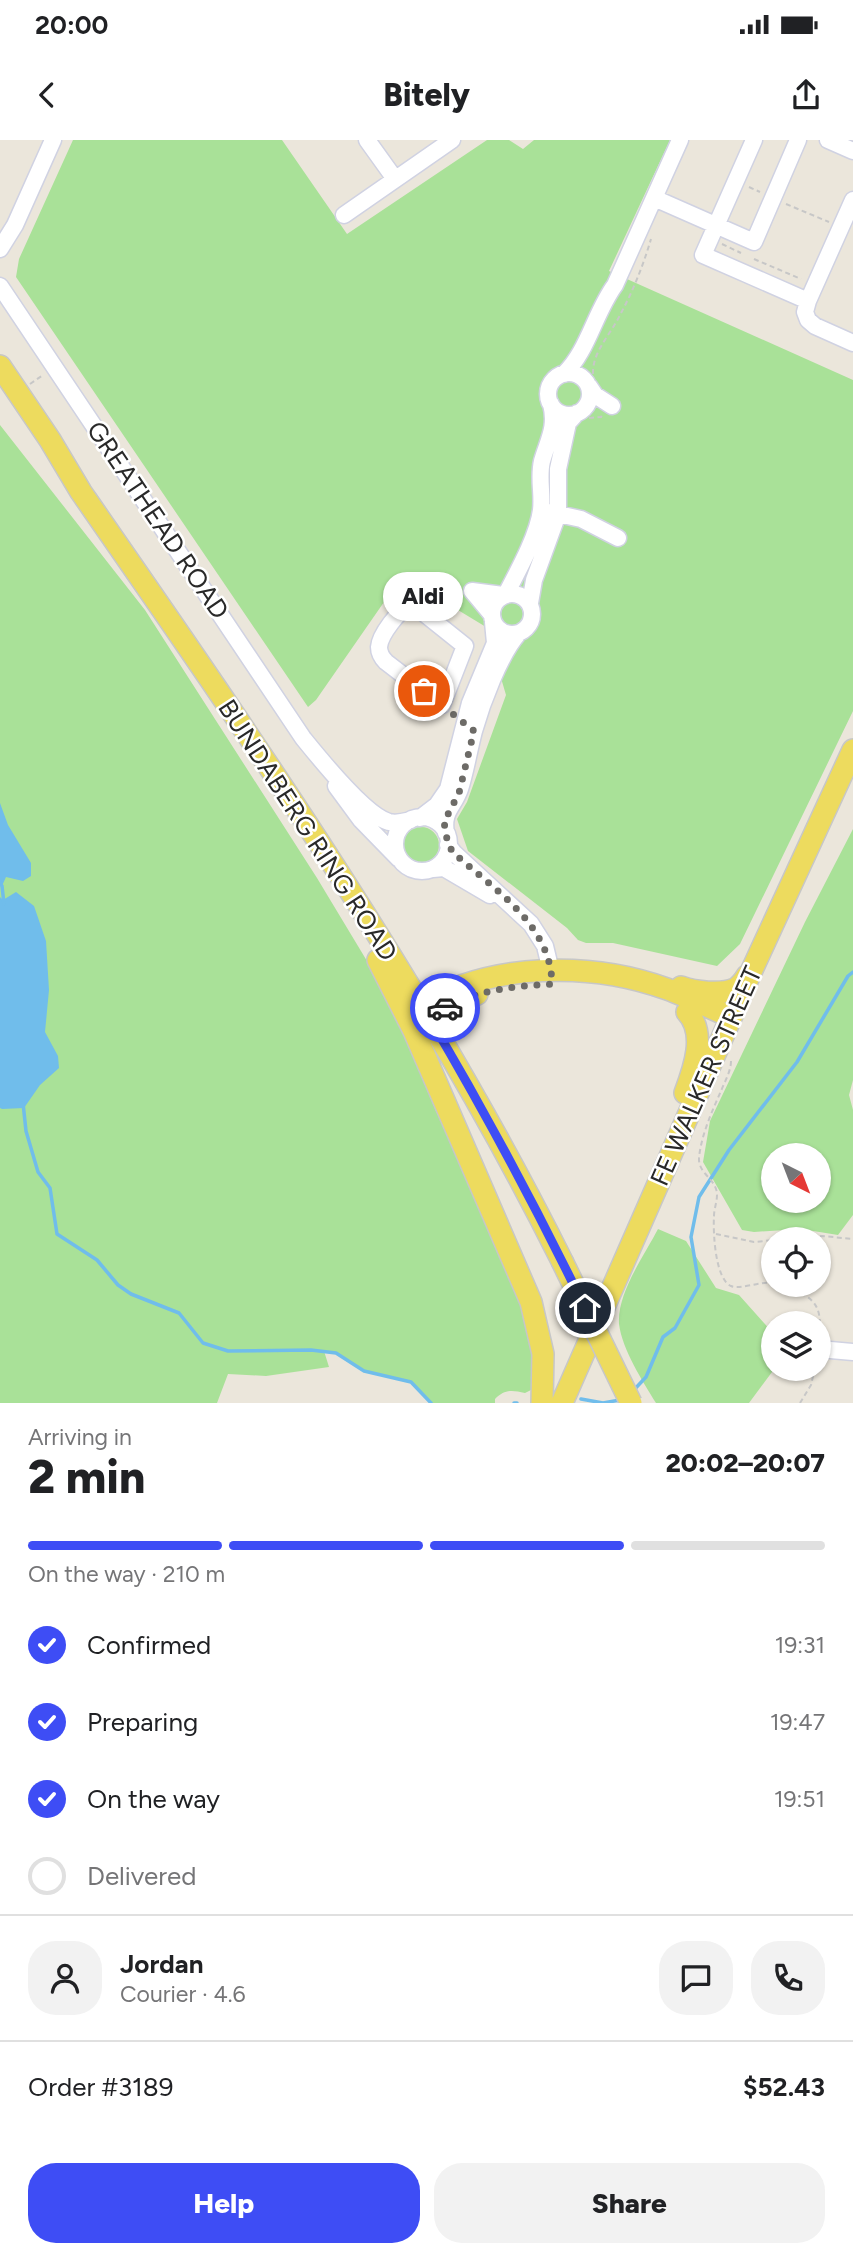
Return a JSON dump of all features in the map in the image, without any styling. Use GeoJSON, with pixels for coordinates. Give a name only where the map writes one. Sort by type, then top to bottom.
{"type":"FeatureCollection","features":[{"type":"Feature","properties":{"kind":"main road","name":"BUNDABERG RING ROAD"},"geometry":{"type":"LineString","coordinates":[[0,366],[81,492],[337,870],[425,1011],[480,1104],[562,1261],[631,1403]]}},
{"type":"Feature","properties":{"kind":"main road","name":"BUNDABERG RING ROAD"},"geometry":{"type":"LineString","coordinates":[[0,387],[52,459],[81,492]]}},
{"type":"Feature","properties":{"kind":"main road","name":"FE WALKER STREET"},"geometry":{"type":"LineString","coordinates":[[562,1403],[751,972],[853,750]]}},
{"type":"Feature","properties":{"kind":"main road"},"geometry":{"type":"LineString","coordinates":[[337,870],[352,915],[387,975],[414,1031],[531,1302],[543,1354],[542,1403]]}},
{"type":"Feature","properties":{"kind":"main road"},"geometry":{"type":"LineString","coordinates":[[425,1011],[484,992],[552,978],[652,978],[691,991],[731,990],[742,984],[751,972]]}},
{"type":"Feature","properties":{"kind":"main road"},"geometry":{"type":"LineString","coordinates":[[624,977],[666,988],[728,1024]]}},
{"type":"Feature","properties":{"kind":"main road"},"geometry":{"type":"LineString","coordinates":[[552,978],[632,993],[728,1024]]}},
{"type":"Feature","properties":{"kind":"main road"},"geometry":{"type":"LineString","coordinates":[[653,1199],[671,1131],[694,1068],[697,1030],[694,1019],[687,1012]]}},
{"type":"Feature","properties":{"kind":"street"},"geometry":{"type":"LineString","coordinates":[[0,249],[15,225],[53,140]]}},
{"type":"Feature","properties":{"kind":"street"},"geometry":{"type":"LineString","coordinates":[[367,140],[395,179]]}},
{"type":"Feature","properties":{"kind":"street"},"geometry":{"type":"LineString","coordinates":[[344,215],[452,140]]}},
{"type":"Feature","properties":{"kind":"street"},"geometry":{"type":"LineString","coordinates":[[405,866],[395,850],[398,832],[437,805],[448,789],[495,643],[495,603],[504,595],[522,563],[541,512],[540,470],[553,431],[550,386],[575,362],[603,301],[615,285],[680,140]]}},
{"type":"Feature","properties":{"kind":"street"},"geometry":{"type":"LineString","coordinates":[[754,140],[703,255],[808,301]]}},
{"type":"Feature","properties":{"kind":"street"},"geometry":{"type":"LineString","coordinates":[[656,195],[717,228],[754,242],[798,140]]}},
{"type":"Feature","properties":{"kind":"street"},"geometry":{"type":"LineString","coordinates":[[828,140],[853,151]]}},
{"type":"Feature","properties":{"kind":"street"},"geometry":{"type":"LineString","coordinates":[[853,200],[805,312],[811,324],[853,343]]}},
{"type":"Feature","properties":{"kind":"street"},"geometry":{"type":"LineString","coordinates":[[589,382],[576,374],[536,380],[550,401],[565,415],[610,409],[595,395],[584,368],[610,310],[615,285]]}},
{"type":"Feature","properties":{"kind":"street","name":"GREATHEAD ROAD"},"geometry":{"type":"LineString","coordinates":[[0,286],[346,803],[405,866],[419,871],[444,868],[519,912]]}},
{"type":"Feature","properties":{"kind":"street"},"geometry":{"type":"LineString","coordinates":[[433,869],[444,859],[447,839],[444,822],[459,793],[469,727],[505,652],[533,618],[530,603],[534,580],[558,513],[558,469],[569,423],[590,399],[589,382]]}},
{"type":"Feature","properties":{"kind":"street"},"geometry":{"type":"LineString","coordinates":[[541,512],[581,519],[618,538]]}},
{"type":"Feature","properties":{"kind":"street"},"geometry":{"type":"LineString","coordinates":[[519,633],[507,634],[496,627],[493,618],[470,590],[522,595],[530,603]]}},
{"type":"Feature","properties":{"kind":"street"},"geometry":{"type":"LineString","coordinates":[[442,705],[465,646],[409,605],[382,638],[379,646],[381,656],[469,727]]}},
{"type":"Feature","properties":{"kind":"street","name":"GREATHEAD ROAD"},"geometry":{"type":"LineString","coordinates":[[315,754],[376,816],[387,822],[398,823],[416,819],[436,821],[454,853],[519,912],[538,933],[545,946],[552,978]]}},
{"type":"Feature","properties":{"kind":"street"},"geometry":{"type":"LineString","coordinates":[[831,1350],[853,1352]]}},
{"type":"Feature","properties":{"kind":"path"},"geometry":{"type":"LineString","coordinates":[[741,184],[765,194]]}},
{"type":"Feature","properties":{"kind":"path"},"geometry":{"type":"LineString","coordinates":[[782,202],[832,224]]}},
{"type":"Feature","properties":{"kind":"path"},"geometry":{"type":"LineString","coordinates":[[717,228],[741,253]]}},
{"type":"Feature","properties":{"kind":"path"},"geometry":{"type":"LineString","coordinates":[[589,382],[596,358],[642,270],[652,237]]}},
{"type":"Feature","properties":{"kind":"path"},"geometry":{"type":"LineString","coordinates":[[754,259],[807,282]]}},
{"type":"Feature","properties":{"kind":"path"},"geometry":{"type":"LineString","coordinates":[[25,385],[46,373]]}},
{"type":"Feature","properties":{"kind":"path"},"geometry":{"type":"LineString","coordinates":[[731,1057],[731,1066],[706,1130],[699,1160],[706,1174],[713,1180],[718,1193],[714,1213],[715,1234],[719,1269],[724,1281],[737,1287],[761,1282]]}},
{"type":"Feature","properties":{"kind":"path"},"geometry":{"type":"LineString","coordinates":[[715,1234],[761,1241]]}},
{"type":"Feature","properties":{"kind":"path"},"geometry":{"type":"LineString","coordinates":[[831,1237],[853,1239]]}},
{"type":"Feature","properties":{"kind":"path"},"geometry":{"type":"LineString","coordinates":[[808,1297],[819,1311]]}},
{"type":"Feature","properties":{"kind":"path"},"geometry":{"type":"LineString","coordinates":[[800,1403],[812,1381]]}},
{"type":"Feature","properties":{"kind":"green space"},"geometry":{"type":"Polygon","coordinates":[[[73,140],[282,140],[347,234],[487,140],[509,140],[523,149],[534,140],[670,140],[609,271],[853,380],[853,711],[740,944],[717,966],[613,943],[586,943],[578,940],[567,928],[468,851],[457,819],[467,802],[506,695],[486,627],[420,587],[400,579],[316,700],[308,707],[16,277],[19,259],[73,140]]]}},
{"type":"Feature","properties":{"kind":"green space"},"geometry":{"type":"Polygon","coordinates":[[[0,425],[145,610],[317,878],[367,961],[501,1249],[528,1322],[534,1370],[533,1389],[525,1393],[505,1392],[495,1399],[495,1403],[431,1403],[411,1382],[364,1371],[336,1353],[324,1351],[329,1367],[266,1376],[228,1374],[217,1403],[0,1403],[0,425]]]}},
{"type":"Feature","properties":{"kind":"green space"},"geometry":{"type":"Polygon","coordinates":[[[421,827],[434,832],[439,845],[434,858],[421,863],[408,858],[403,845],[408,832],[421,827]]]}},
{"type":"Feature","properties":{"kind":"green space"},"geometry":{"type":"Polygon","coordinates":[[[853,829],[853,1080],[849,1095],[853,1110],[853,1215],[838,1235],[831,1234],[831,1227],[761,1227],[761,1232],[754,1232],[742,1230],[703,1162],[710,1121],[805,922],[853,829]]]}},
{"type":"Feature","properties":{"kind":"green space"},"geometry":{"type":"Polygon","coordinates":[[[658,1229],[686,1241],[716,1288],[739,1295],[761,1320],[761,1381],[765,1381],[749,1403],[656,1403],[624,1344],[619,1324],[622,1300],[632,1275],[658,1229]]]}},
{"type":"Feature","properties":{"kind":"water"},"geometry":{"type":"Polygon","coordinates":[[[0,803],[8,825],[31,863],[31,876],[23,881],[6,877],[2,886],[0,883],[0,803]]]}},
{"type":"Feature","properties":{"kind":"water"},"geometry":{"type":"Polygon","coordinates":[[[16,892],[34,906],[46,941],[49,990],[45,1032],[58,1056],[59,1068],[40,1085],[24,1108],[2,1109],[0,897],[3,900],[16,892]]]}},
{"type":"Feature","properties":{"kind":"waterway"},"geometry":{"type":"LineString","coordinates":[[0,883],[4,904]]}},
{"type":"Feature","properties":{"kind":"waterway"},"geometry":{"type":"LineString","coordinates":[[632,1392],[646,1377],[663,1337],[675,1328],[699,1285],[691,1237],[699,1197],[729,1150],[797,1062],[848,976],[853,972]]}},
{"type":"Feature","properties":{"kind":"waterway"},"geometry":{"type":"LineString","coordinates":[[23,1103],[26,1131],[38,1172],[50,1188],[57,1234],[97,1260],[118,1285],[131,1294],[179,1313],[203,1343],[228,1351],[311,1350],[336,1353],[364,1371],[411,1382],[431,1403]]}},
{"type":"Feature","properties":{"kind":"waterway"},"geometry":{"type":"LineString","coordinates":[[581,1399],[603,1403],[620,1400]]}},
{"type":"Feature","properties":{"kind":"way so far"},"geometry":{"type":"LineString","coordinates":[[424,691],[474,731],[459,793],[444,822],[448,845],[525,917],[538,933],[545,946],[552,984],[484,992],[445,1008]]}},
{"type":"Feature","properties":{"kind":"place","name":"Aldi"},"geometry":{"type":"Point","coordinates":[424,691]}},
{"type":"Feature","properties":{"kind":"route"},"geometry":{"type":"LineString","coordinates":[[445,1008],[429,1017],[521,1179],[585,1308]]}}]}
